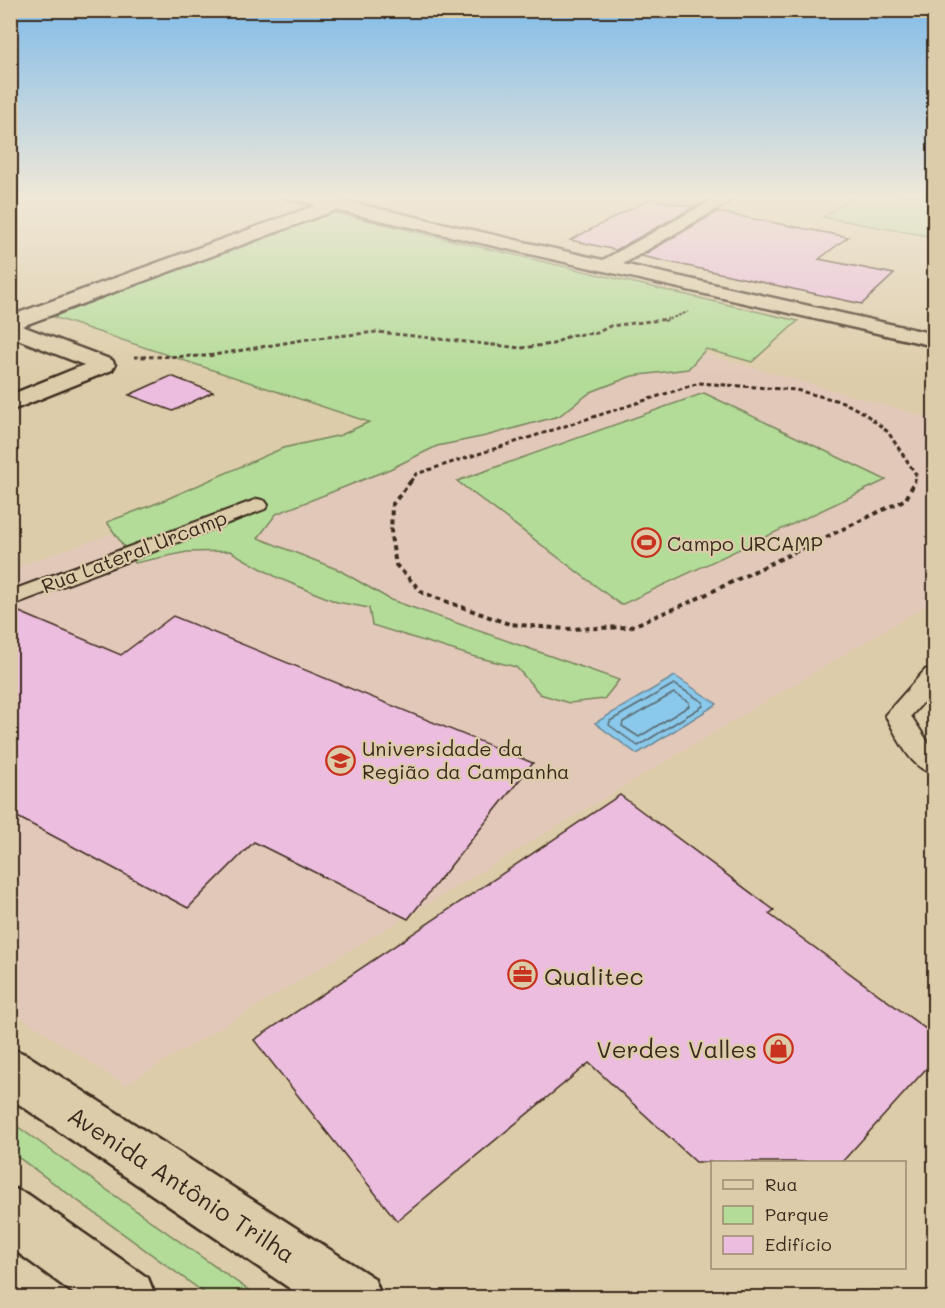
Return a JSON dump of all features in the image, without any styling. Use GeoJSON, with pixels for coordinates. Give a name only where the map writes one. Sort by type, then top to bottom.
{"type":"FeatureCollection","features":[{"type":"Feature","properties":{"kind":"street"},"geometry":{"type":"LineString","coordinates":[[10,323],[192,256]]}},
{"type":"Feature","properties":{"kind":"street"},"geometry":{"type":"LineString","coordinates":[[562,256],[930,334]]}},
{"type":"Feature","properties":{"kind":"street"},"geometry":{"type":"LineString","coordinates":[[606,266],[623,256]]}},
{"type":"Feature","properties":{"kind":"street"},"geometry":{"type":"LineString","coordinates":[[10,328],[104,365]]}},
{"type":"Feature","properties":{"kind":"street"},"geometry":{"type":"LineString","coordinates":[[10,404],[104,365]]}},
{"type":"Feature","properties":{"kind":"street","name":"Avenida Antônio Trilha"},"geometry":{"type":"LineString","coordinates":[[10,1070],[354,1298]]}},
{"type":"Feature","properties":{"kind":"street"},"geometry":{"type":"LineString","coordinates":[[10,1214],[128,1298]]}},
{"type":"Feature","properties":{"kind":"lane","name":"Rua Lateral Urcamp"},"geometry":{"type":"LineString","coordinates":[[10,599],[258,505]]}},
{"type":"Feature","properties":{"kind":"lane"},"geometry":{"type":"LineString","coordinates":[[934,675],[898,715],[922,755],[934,765]]}},
{"type":"Feature","properties":{"kind":"path"},"geometry":{"type":"LineString","coordinates":[[104,365],[139,356],[208,356],[308,339],[377,333],[520,348],[553,344],[571,335],[597,333],[610,326],[661,322],[679,317],[691,310]]}},
{"type":"Feature","properties":{"kind":"path"},"geometry":{"type":"LineString","coordinates":[[699,383],[808,393],[852,406],[883,427],[917,476],[906,499],[690,602],[630,627],[565,629],[509,624],[423,593],[396,565],[391,536],[392,505],[416,474],[658,394],[699,383]]}},
{"type":"Feature","properties":{"kind":"shaded area","name":"Universidade da Região da Campanha"},"geometry":{"type":"Polygon","coordinates":[[[699,352],[934,419],[934,601],[125,1085],[11,1011],[10,569],[392,436],[699,352]]]}},
{"type":"Feature","properties":{"kind":"green space"},"geometry":{"type":"Polygon","coordinates":[[[206,256],[520,256],[798,321],[752,362],[706,349],[688,369],[632,376],[591,392],[559,416],[486,436],[437,446],[390,469],[276,514],[258,538],[339,570],[391,600],[619,680],[604,699],[569,703],[540,694],[516,667],[372,625],[369,608],[337,602],[278,578],[230,551],[187,552],[135,563],[107,522],[160,502],[283,448],[341,435],[369,422],[53,317],[206,256]]]}},
{"type":"Feature","properties":{"kind":"green space","name":"Campo URCAMP"},"geometry":{"type":"Polygon","coordinates":[[[704,393],[886,480],[621,605],[457,481],[704,393]]]}},
{"type":"Feature","properties":{"kind":"green space"},"geometry":{"type":"Polygon","coordinates":[[[11,1122],[258,1297],[210,1297],[11,1152],[11,1122]]]}},
{"type":"Feature","properties":{"kind":"water"},"geometry":{"type":"Polygon","coordinates":[[[675,676],[717,704],[637,754],[595,723],[675,676]]]}},
{"type":"Feature","properties":{"kind":"building"},"geometry":{"type":"Polygon","coordinates":[[[641,256],[823,256],[819,259],[894,274],[862,304],[641,256]]]}},
{"type":"Feature","properties":{"kind":"building"},"geometry":{"type":"Polygon","coordinates":[[[171,376],[213,392],[173,411],[129,395],[171,376]]]}},
{"type":"Feature","properties":{"kind":"building"},"geometry":{"type":"Polygon","coordinates":[[[10,608],[121,655],[173,616],[533,763],[408,919],[254,842],[188,908],[10,813],[10,608]]]}},
{"type":"Feature","properties":{"kind":"building","name":"Qualitec"},"geometry":{"type":"Polygon","coordinates":[[[620,795],[774,910],[769,914],[934,1035],[934,1060],[843,1161],[696,1162],[589,1063],[397,1221],[254,1040],[620,795]]]}},
{"type":"Feature","properties":{"kind":"place","name":"Campo URCAMP"},"geometry":{"type":"Point","coordinates":[646,543]}},
{"type":"Feature","properties":{"kind":"place","name":"Universidade da Região da Campanha"},"geometry":{"type":"Point","coordinates":[341,760]}},
{"type":"Feature","properties":{"kind":"place","name":"Qualitec"},"geometry":{"type":"Point","coordinates":[523,975]}},
{"type":"Feature","properties":{"kind":"place","name":"Verdes Valles"},"geometry":{"type":"Point","coordinates":[778,1048]}}]}
